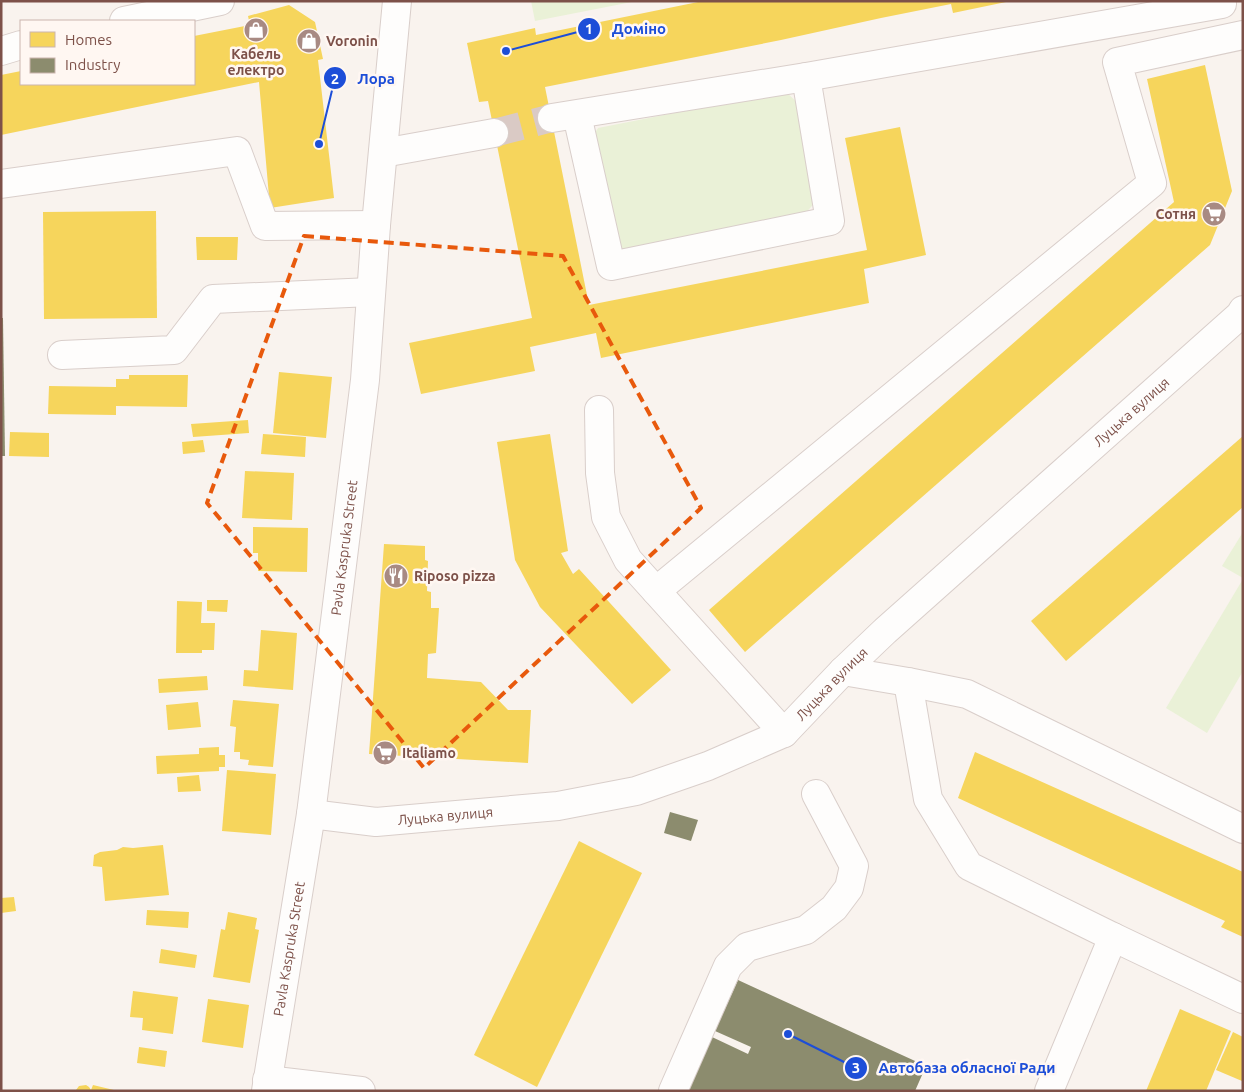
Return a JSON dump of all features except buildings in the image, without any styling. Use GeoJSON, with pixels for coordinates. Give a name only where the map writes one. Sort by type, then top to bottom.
{"type":"FeatureCollection","features":[{"type":"Feature","properties":{"kind":"street"},"geometry":{"type":"LineString","coordinates":[[129,20],[220,1]]}},
{"type":"Feature","properties":{"kind":"street","name":"Pavla Kaspruka Street"},"geometry":{"type":"LineString","coordinates":[[266,1085],[311,814],[365,380],[376,225],[397,1]]}},
{"type":"Feature","properties":{"kind":"street"},"geometry":{"type":"LineString","coordinates":[[806,77],[830,221],[611,266],[565,116],[806,77],[1222,4],[1221,1]]}},
{"type":"Feature","properties":{"kind":"street"},"geometry":{"type":"LineString","coordinates":[[656,591],[1152,183],[1117,62],[1243,35]]}},
{"type":"Feature","properties":{"kind":"street"},"geometry":{"type":"LineString","coordinates":[[1,51],[20,46]]}},
{"type":"Feature","properties":{"kind":"street"},"geometry":{"type":"LineString","coordinates":[[383,153],[494,133]]}},
{"type":"Feature","properties":{"kind":"street"},"geometry":{"type":"LineString","coordinates":[[1,184],[237,152],[265,226],[376,225]]}},
{"type":"Feature","properties":{"kind":"street"},"geometry":{"type":"LineString","coordinates":[[62,355],[174,350],[213,299],[371,292]]}},
{"type":"Feature","properties":{"kind":"street","name":"Луцька вулиця"},"geometry":{"type":"LineString","coordinates":[[311,814],[376,822],[558,806],[636,791],[708,766],[784,733],[892,625],[1240,315],[1243,310]]}},
{"type":"Feature","properties":{"kind":"street"},"geometry":{"type":"LineString","coordinates":[[600,410],[600,473],[606,517],[628,560],[784,733]]}},
{"type":"Feature","properties":{"kind":"street"},"geometry":{"type":"LineString","coordinates":[[844,671],[967,694],[1243,829]]}},
{"type":"Feature","properties":{"kind":"street"},"geometry":{"type":"LineString","coordinates":[[908,682],[928,799],[969,866],[1243,999]]}},
{"type":"Feature","properties":{"kind":"street"},"geometry":{"type":"LineString","coordinates":[[673,1091],[728,966],[747,947],[806,930],[834,908],[849,888],[854,866],[816,794]]}},
{"type":"Feature","properties":{"kind":"street"},"geometry":{"type":"LineString","coordinates":[[1049,1091],[1113,937]]}},
{"type":"Feature","properties":{"kind":"street"},"geometry":{"type":"LineString","coordinates":[[266,1085],[361,1091]]}},
{"type":"Feature","properties":{"kind":"highlighted area"},"geometry":{"type":"Polygon","coordinates":[[[304,236],[563,256],[701,508],[424,768],[207,503],[304,236]]]}},
{"type":"Feature","properties":{"kind":"green space"},"geometry":{"type":"Polygon","coordinates":[[[531,1],[637,1],[535,21],[531,1]]]}},
{"type":"Feature","properties":{"kind":"green space"},"geometry":{"type":"Polygon","coordinates":[[[785,91],[801,106],[816,201],[801,219],[615,256],[590,141],[598,128],[785,91]]]}},
{"type":"Feature","properties":{"kind":"green space"},"geometry":{"type":"Polygon","coordinates":[[[1243,532],[1243,578],[1222,566],[1243,532]]]}},
{"type":"Feature","properties":{"kind":"green space"},"geometry":{"type":"Polygon","coordinates":[[[1243,579],[1243,671],[1207,733],[1166,708],[1243,579]]]}},
{"type":"Feature","properties":{"kind":"tunnel"},"geometry":{"type":"LineString","coordinates":[[494,133],[552,118]]}},
{"type":"Feature","properties":{"kind":"place","name":"Кабель електро"},"geometry":{"type":"Point","coordinates":[256,30]}},
{"type":"Feature","properties":{"kind":"place","name":"Voronin"},"geometry":{"type":"Point","coordinates":[309,41]}},
{"type":"Feature","properties":{"kind":"place","name":"Доміно"},"geometry":{"type":"Point","coordinates":[506,51]}},
{"type":"Feature","properties":{"kind":"place","name":"Лора"},"geometry":{"type":"Point","coordinates":[319,144]}},
{"type":"Feature","properties":{"kind":"place","name":"Сотня"},"geometry":{"type":"Point","coordinates":[1214,214]}},
{"type":"Feature","properties":{"kind":"place","name":"Riposo pizza"},"geometry":{"type":"Point","coordinates":[396,576]}},
{"type":"Feature","properties":{"kind":"place","name":"Italiamo"},"geometry":{"type":"Point","coordinates":[385,753]}},
{"type":"Feature","properties":{"kind":"place","name":"Автобаза обласної Ради"},"geometry":{"type":"Point","coordinates":[788,1034]}}]}
